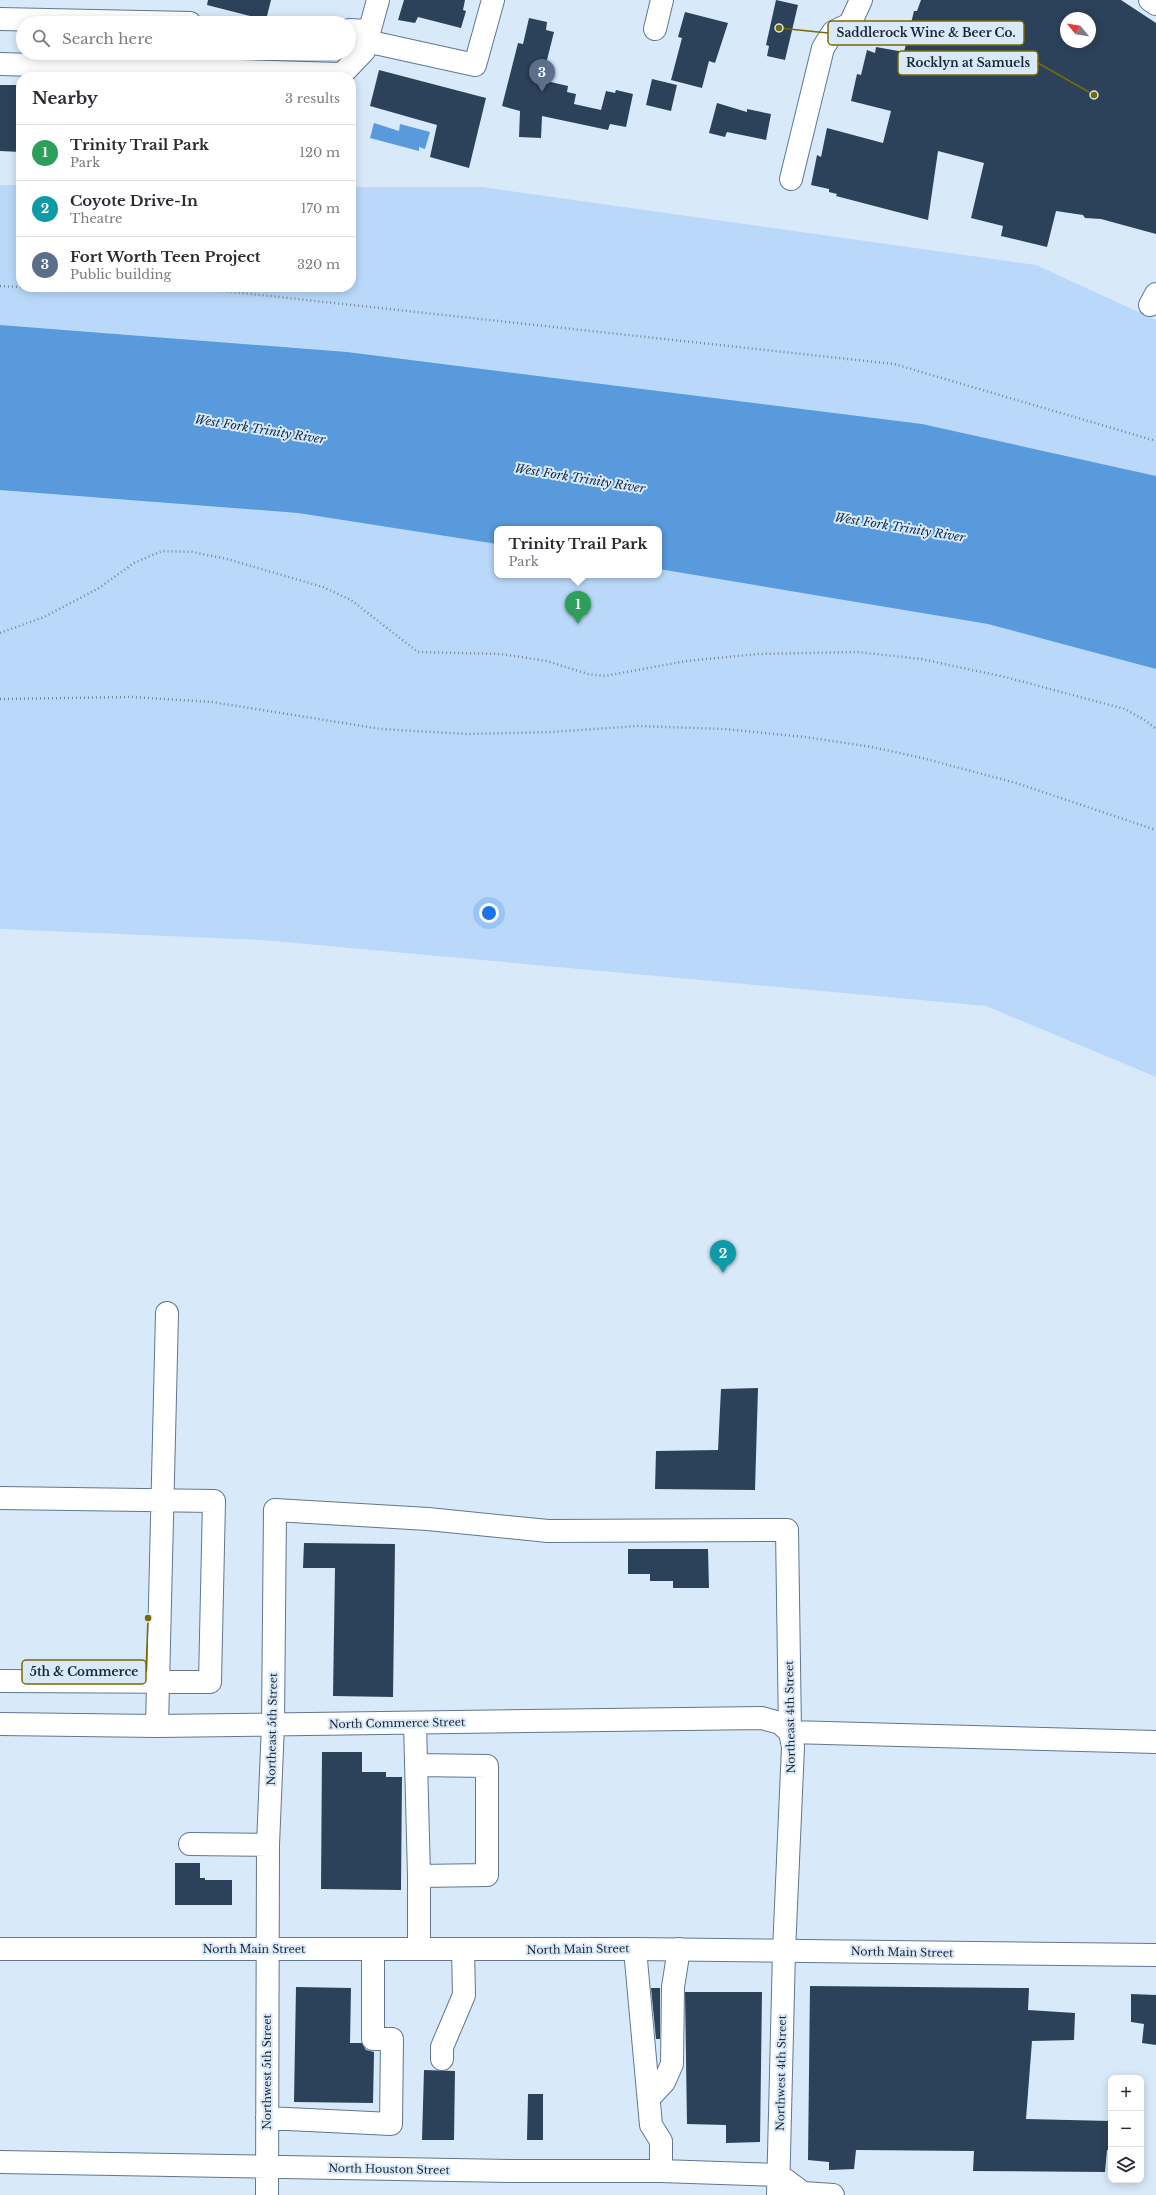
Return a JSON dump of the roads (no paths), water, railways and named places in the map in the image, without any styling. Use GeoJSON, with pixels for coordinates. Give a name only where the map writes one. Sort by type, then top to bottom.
{"type":"FeatureCollection","features":[{"type":"Feature","properties":{"kind":"street"},"geometry":{"type":"LineString","coordinates":[[356,59],[364,51],[362,34],[378,0]]}},
{"type":"Feature","properties":{"kind":"street"},"geometry":{"type":"LineString","coordinates":[[362,34],[475,65],[493,0]]}},
{"type":"Feature","properties":{"kind":"street"},"geometry":{"type":"LineString","coordinates":[[655,29],[662,0]]}},
{"type":"Feature","properties":{"kind":"street"},"geometry":{"type":"LineString","coordinates":[[791,180],[823,48],[833,32],[850,24],[860,0]]}},
{"type":"Feature","properties":{"kind":"street"},"geometry":{"type":"LineString","coordinates":[[1150,0],[1156,4]]}},
{"type":"Feature","properties":{"kind":"street"},"geometry":{"type":"LineString","coordinates":[[0,19],[16,19]]}},
{"type":"Feature","properties":{"kind":"street"},"geometry":{"type":"LineString","coordinates":[[344,72],[355,60]]}},
{"type":"Feature","properties":{"kind":"street"},"geometry":{"type":"LineString","coordinates":[[0,64],[274,72]]}},
{"type":"Feature","properties":{"kind":"street"},"geometry":{"type":"LineString","coordinates":[[157,1726],[167,1313]]}},
{"type":"Feature","properties":{"kind":"street"},"geometry":{"type":"LineString","coordinates":[[0,1498],[214,1501],[210,1682],[0,1681]]}},
{"type":"Feature","properties":{"kind":"street","name":"Northeast 5th Street"},"geometry":{"type":"LineString","coordinates":[[268,1949],[268,1845],[273,1724],[275,1510],[428,1519],[548,1531],[787,1530]]}},
{"type":"Feature","properties":{"kind":"street","name":"Northeast 4th Street"},"geometry":{"type":"LineString","coordinates":[[784,1951],[793,1747],[790,1732],[787,1530]]}},
{"type":"Feature","properties":{"kind":"street","name":"North Commerce Street"},"geometry":{"type":"LineString","coordinates":[[0,1724],[157,1726],[762,1718],[780,1723],[790,1732]]}},
{"type":"Feature","properties":{"kind":"street"},"geometry":{"type":"LineString","coordinates":[[415,1723],[419,1876],[419,1949]]}},
{"type":"Feature","properties":{"kind":"street"},"geometry":{"type":"LineString","coordinates":[[790,1732],[1156,1742]]}},
{"type":"Feature","properties":{"kind":"street"},"geometry":{"type":"LineString","coordinates":[[416,1765],[487,1766],[487,1875],[419,1876]]}},
{"type":"Feature","properties":{"kind":"street"},"geometry":{"type":"LineString","coordinates":[[190,1844],[268,1845]]}},
{"type":"Feature","properties":{"kind":"street","name":"North Main Street"},"geometry":{"type":"LineString","coordinates":[[0,1949],[679,1949],[1156,1954]]}},
{"type":"Feature","properties":{"kind":"street","name":"Northwest 5th Street"},"geometry":{"type":"LineString","coordinates":[[267,2195],[268,1949]]}},
{"type":"Feature","properties":{"kind":"street"},"geometry":{"type":"LineString","coordinates":[[635,1949],[640,2027],[651,2125],[661,2141],[661,2171]]}},
{"type":"Feature","properties":{"kind":"street"},"geometry":{"type":"LineString","coordinates":[[649,2098],[664,2082],[672,2064],[673,1987],[679,1949]]}},
{"type":"Feature","properties":{"kind":"street"},"geometry":{"type":"LineString","coordinates":[[267,2118],[391,2124],[392,2039],[373,2039],[373,1950]]}},
{"type":"Feature","properties":{"kind":"street"},"geometry":{"type":"LineString","coordinates":[[442,2059],[442,2047],[464,1995],[463,1950]]}},
{"type":"Feature","properties":{"kind":"street","name":"Northwest 4th Street"},"geometry":{"type":"LineString","coordinates":[[779,2185],[784,1951]]}},
{"type":"Feature","properties":{"kind":"street","name":"North Houston Street"},"geometry":{"type":"LineString","coordinates":[[0,2162],[661,2171],[779,2185]]}},
{"type":"Feature","properties":{"kind":"street"},"geometry":{"type":"LineString","coordinates":[[779,2185],[803,2193],[833,2195]]}},
{"type":"Feature","properties":{"kind":"water"},"geometry":{"type":"Polygon","coordinates":[[[374,123],[399,131],[400,124],[430,132],[425,149],[419,147],[419,151],[370,138],[374,123]]]}},
{"type":"Feature","properties":{"kind":"water","name":"West Fork Trinity River"},"geometry":{"type":"Polygon","coordinates":[[[0,325],[347,352],[922,424],[1156,476],[1156,669],[988,624],[662,570],[662,526],[494,526],[494,544],[298,513],[0,490],[0,325]]]}},
{"type":"Feature","properties":{"kind":"place","name":"Saddlerock Wine & Beer Co."},"geometry":{"type":"Point","coordinates":[779,28]}},
{"type":"Feature","properties":{"kind":"place","name":"Fort Worth Teen Project"},"geometry":{"type":"Point","coordinates":[542,92]}},
{"type":"Feature","properties":{"kind":"place","name":"Rocklyn at Samuels"},"geometry":{"type":"Point","coordinates":[1094,95]}},
{"type":"Feature","properties":{"kind":"place","name":"Trinity Trail Park"},"geometry":{"type":"Point","coordinates":[578,624]}},
{"type":"Feature","properties":{"kind":"place","name":"Coyote Drive-In"},"geometry":{"type":"Point","coordinates":[723,1273]}},
{"type":"Feature","properties":{"kind":"place","name":"5th & Commerce"},"geometry":{"type":"Point","coordinates":[148,1618]}}]}
